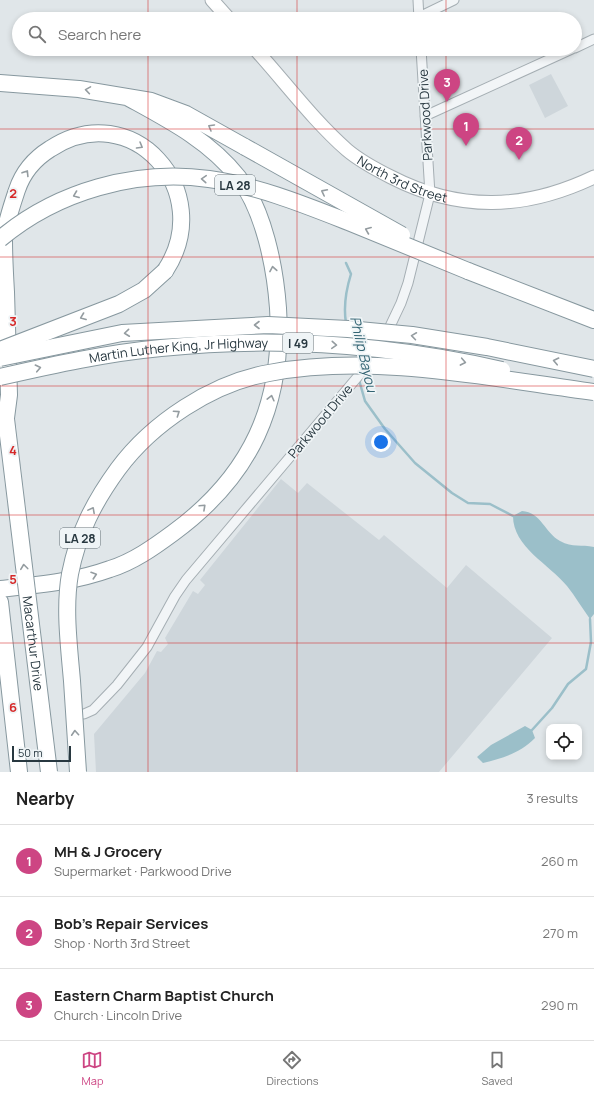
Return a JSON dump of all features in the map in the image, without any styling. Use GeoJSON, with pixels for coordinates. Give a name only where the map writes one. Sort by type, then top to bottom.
{"type":"FeatureCollection","features":[{"type":"Feature","properties":{"kind":"highway"},"geometry":{"type":"LineString","coordinates":[[0,83],[79,89],[151,101],[186,114],[468,271],[594,320]]}},
{"type":"Feature","properties":{"kind":"highway"},"geometry":{"type":"LineString","coordinates":[[0,589],[46,584],[88,577],[113,569],[157,544],[204,507],[223,487],[252,445],[267,413],[277,364],[279,330],[277,302],[269,252],[253,205],[239,178],[206,146],[167,118],[127,97]]}},
{"type":"Feature","properties":{"kind":"highway"},"geometry":{"type":"LineString","coordinates":[[0,350],[124,301],[144,290],[164,271],[177,250],[180,237],[182,210],[179,195],[171,177],[159,161],[148,151],[120,137],[102,134],[89,134],[66,140],[35,159],[23,177],[17,189],[4,239],[9,395],[6,419]]}},
{"type":"Feature","properties":{"kind":"highway","name":"LA 28"},"geometry":{"type":"LineString","coordinates":[[0,239],[31,215],[58,202],[99,186],[153,177],[209,179],[262,191],[298,202],[468,271]]}},
{"type":"Feature","properties":{"kind":"highway","name":"Martin Luther King, Jr Highway"},"geometry":{"type":"LineString","coordinates":[[0,358],[122,333],[268,325],[348,329],[412,335],[487,347],[594,370]]}},
{"type":"Feature","properties":{"kind":"highway","name":"Martin Luther King, Jr Highway"},"geometry":{"type":"LineString","coordinates":[[0,377],[57,364],[161,348],[245,343],[300,343],[374,348],[439,358],[487,367],[594,392]]}},
{"type":"Feature","properties":{"kind":"highway","name":"LA 28"},"geometry":{"type":"LineString","coordinates":[[78,772],[68,640],[70,576],[75,552],[83,526],[110,480],[140,443],[168,419],[204,397],[244,379],[267,373],[313,368],[371,366],[420,369],[594,392]]}},
{"type":"Feature","properties":{"kind":"highway","name":"Macarthur Drive"},"geometry":{"type":"LineString","coordinates":[[0,372],[49,772]]}},
{"type":"Feature","properties":{"kind":"highway"},"geometry":{"type":"LineString","coordinates":[[0,602],[20,772]]}},
{"type":"Feature","properties":{"kind":"main road"},"geometry":{"type":"LineString","coordinates":[[212,0],[223,12]]}},
{"type":"Feature","properties":{"kind":"main road","name":"North 3rd Street"},"geometry":{"type":"LineString","coordinates":[[261,56],[333,137],[348,150],[382,173],[430,194],[479,203],[511,202],[544,197],[575,186],[594,176]]}},
{"type":"Feature","properties":{"kind":"street"},"geometry":{"type":"LineString","coordinates":[[418,0],[419,12]]}},
{"type":"Feature","properties":{"kind":"street"},"geometry":{"type":"LineString","coordinates":[[431,12],[454,0]]}},
{"type":"Feature","properties":{"kind":"street"},"geometry":{"type":"LineString","coordinates":[[582,45],[594,39]]}},
{"type":"Feature","properties":{"kind":"street","name":"Parkwood Drive"},"geometry":{"type":"LineString","coordinates":[[84,714],[93,710],[117,685],[147,647],[175,596],[186,580],[360,374],[380,345],[394,320],[408,283],[430,194],[421,56]]}},
{"type":"Feature","properties":{"kind":"street"},"geometry":{"type":"LineString","coordinates":[[425,116],[557,56]]}},
{"type":"Feature","properties":{"kind":"shaded area"},"geometry":{"type":"Polygon","coordinates":[[[551,74],[568,106],[545,118],[529,85],[551,74]]]}},
{"type":"Feature","properties":{"kind":"shaded area"},"geometry":{"type":"Polygon","coordinates":[[[281,479],[298,493],[307,483],[379,540],[384,535],[447,588],[466,565],[552,638],[439,772],[96,772],[94,734],[145,673],[157,651],[161,652],[168,644],[165,638],[193,591],[198,594],[205,585],[200,580],[281,479]]]}},
{"type":"Feature","properties":{"kind":"water"},"geometry":{"type":"Polygon","coordinates":[[[522,511],[534,515],[550,533],[560,541],[573,545],[594,547],[594,614],[590,619],[567,586],[525,546],[519,537],[513,516],[522,511]]]}},
{"type":"Feature","properties":{"kind":"water"},"geometry":{"type":"Polygon","coordinates":[[[525,726],[532,730],[535,738],[523,748],[504,757],[483,763],[477,757],[491,745],[525,726]]]}},
{"type":"Feature","properties":{"kind":"waterway","name":"Philip Bayou"},"geometry":{"type":"LineString","coordinates":[[346,263],[351,274],[346,298],[346,323]]}},
{"type":"Feature","properties":{"kind":"waterway","name":"Philip Bayou"},"geometry":{"type":"LineString","coordinates":[[359,380],[365,401],[385,429],[415,463],[452,493],[468,503],[490,504],[513,516]]}},
{"type":"Feature","properties":{"kind":"waterway"},"geometry":{"type":"LineString","coordinates":[[532,730],[552,708],[568,684],[586,669],[591,642],[590,619]]}},
{"type":"Feature","properties":{"kind":"place","name":"Eastern Charm Baptist Church"},"geometry":{"type":"Point","coordinates":[447,102]}},
{"type":"Feature","properties":{"kind":"place","name":"MH & J Grocery"},"geometry":{"type":"Point","coordinates":[466,146]}},
{"type":"Feature","properties":{"kind":"place","name":"Bob's Repair Services"},"geometry":{"type":"Point","coordinates":[519,160]}}]}
